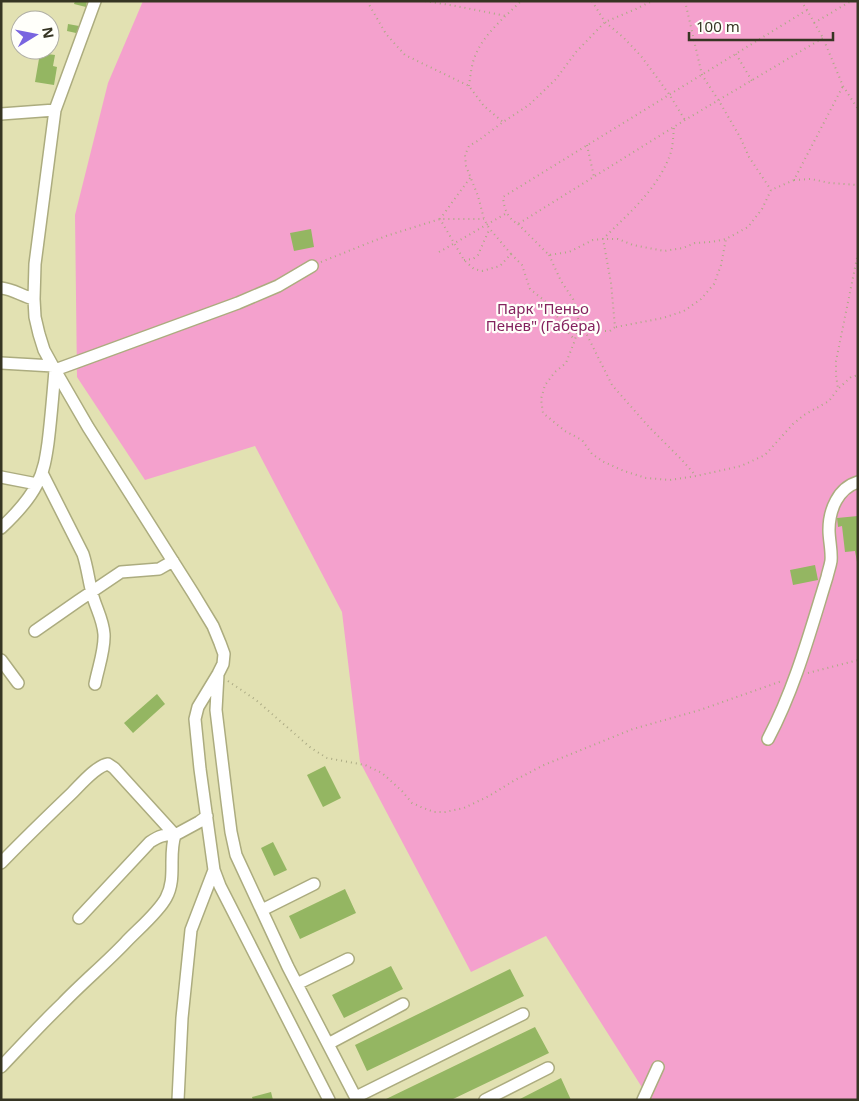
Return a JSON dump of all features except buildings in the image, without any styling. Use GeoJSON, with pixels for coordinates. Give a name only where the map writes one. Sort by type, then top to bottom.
{"type":"FeatureCollection","features":[{"type":"Feature","properties":{"kind":"street"},"geometry":{"type":"LineString","coordinates":[[95,1],[55,110],[38,239],[34,299],[39,334],[44,350],[54,368],[172,562],[208,617],[220,643],[224,654],[223,664],[198,707],[195,719],[214,870],[220,886],[329,1100]]}},
{"type":"Feature","properties":{"kind":"street"},"geometry":{"type":"LineString","coordinates":[[1,114],[55,110]]}},
{"type":"Feature","properties":{"kind":"street"},"geometry":{"type":"LineString","coordinates":[[1,363],[54,368],[238,303],[278,286],[312,266]]}},
{"type":"Feature","properties":{"kind":"street"},"geometry":{"type":"LineString","coordinates":[[1,288],[9,289],[34,299]]}},
{"type":"Feature","properties":{"kind":"street"},"geometry":{"type":"LineString","coordinates":[[1,528],[25,503],[39,479],[50,429],[54,368]]}},
{"type":"Feature","properties":{"kind":"street"},"geometry":{"type":"LineString","coordinates":[[1,477],[39,479]]}},
{"type":"Feature","properties":{"kind":"street"},"geometry":{"type":"LineString","coordinates":[[39,479],[83,554],[94,601],[102,621],[103,645],[95,684]]}},
{"type":"Feature","properties":{"kind":"street"},"geometry":{"type":"LineString","coordinates":[[768,739],[780,717],[795,676],[831,562],[829,530],[830,517],[835,502],[851,484],[858,482]]}},
{"type":"Feature","properties":{"kind":"street"},"geometry":{"type":"LineString","coordinates":[[36,631],[121,572],[159,569],[172,562]]}},
{"type":"Feature","properties":{"kind":"street"},"geometry":{"type":"LineString","coordinates":[[1,660],[18,684]]}},
{"type":"Feature","properties":{"kind":"street"},"geometry":{"type":"LineString","coordinates":[[218,674],[216,710],[231,832],[236,855],[297,984],[356,1099],[523,1014]]}},
{"type":"Feature","properties":{"kind":"street"},"geometry":{"type":"LineString","coordinates":[[1,864],[25,838],[86,780],[98,769],[108,764],[114,768],[175,835]]}},
{"type":"Feature","properties":{"kind":"street"},"geometry":{"type":"LineString","coordinates":[[79,918],[150,842],[158,836],[165,834],[175,835],[207,816]]}},
{"type":"Feature","properties":{"kind":"street"},"geometry":{"type":"LineString","coordinates":[[1,1067],[63,1002],[122,946],[166,899],[171,886],[172,847],[175,835]]}},
{"type":"Feature","properties":{"kind":"street"},"geometry":{"type":"LineString","coordinates":[[178,1100],[182,1018],[191,930],[214,870]]}},
{"type":"Feature","properties":{"kind":"street"},"geometry":{"type":"LineString","coordinates":[[262,910],[314,884]]}},
{"type":"Feature","properties":{"kind":"street"},"geometry":{"type":"LineString","coordinates":[[297,984],[348,959]]}},
{"type":"Feature","properties":{"kind":"street"},"geometry":{"type":"LineString","coordinates":[[328,1044],[403,1004]]}},
{"type":"Feature","properties":{"kind":"street"},"geometry":{"type":"LineString","coordinates":[[644,1100],[658,1067]]}},
{"type":"Feature","properties":{"kind":"street"},"geometry":{"type":"LineString","coordinates":[[486,1100],[548,1068]]}},
{"type":"Feature","properties":{"kind":"path"},"geometry":{"type":"LineString","coordinates":[[367,1],[386,34],[405,55],[469,86],[484,106],[504,122]]}},
{"type":"Feature","properties":{"kind":"path"},"geometry":{"type":"LineString","coordinates":[[425,1],[506,16]]}},
{"type":"Feature","properties":{"kind":"path"},"geometry":{"type":"LineString","coordinates":[[469,86],[473,61],[482,43],[493,28],[521,1]]}},
{"type":"Feature","properties":{"kind":"path"},"geometry":{"type":"LineString","coordinates":[[592,1],[605,22],[641,56],[669,94],[685,120]]}},
{"type":"Feature","properties":{"kind":"path"},"geometry":{"type":"LineString","coordinates":[[575,340],[564,328],[551,306],[530,289],[522,265],[489,228],[484,219],[478,196],[466,166],[466,156],[469,146],[529,105],[545,90],[556,79],[576,52],[605,22],[652,1]]}},
{"type":"Feature","properties":{"kind":"path"},"geometry":{"type":"LineString","coordinates":[[685,1],[702,74],[740,137],[749,157],[771,190]]}},
{"type":"Feature","properties":{"kind":"path"},"geometry":{"type":"LineString","coordinates":[[800,1],[823,38],[843,86],[858,109]]}},
{"type":"Feature","properties":{"kind":"path"},"geometry":{"type":"LineString","coordinates":[[814,23],[851,1]]}},
{"type":"Feature","properties":{"kind":"path"},"geometry":{"type":"LineString","coordinates":[[696,476],[612,385],[579,322],[573,299],[561,282],[549,255],[512,220],[507,213],[502,197],[807,10]]}},
{"type":"Feature","properties":{"kind":"path"},"geometry":{"type":"LineString","coordinates":[[518,224],[685,120],[823,38]]}},
{"type":"Feature","properties":{"kind":"path"},"geometry":{"type":"LineString","coordinates":[[736,54],[752,81]]}},
{"type":"Feature","properties":{"kind":"path"},"geometry":{"type":"LineString","coordinates":[[794,180],[843,86]]}},
{"type":"Feature","properties":{"kind":"path"},"geometry":{"type":"LineString","coordinates":[[602,239],[641,202],[659,176],[670,153],[674,128]]}},
{"type":"Feature","properties":{"kind":"path"},"geometry":{"type":"LineString","coordinates":[[587,145],[594,177]]}},
{"type":"Feature","properties":{"kind":"path"},"geometry":{"type":"LineString","coordinates":[[440,219],[470,178]]}},
{"type":"Feature","properties":{"kind":"path"},"geometry":{"type":"LineString","coordinates":[[549,255],[568,252],[593,240],[602,239],[618,239],[633,245],[664,250],[726,239],[748,227],[762,209],[771,190],[794,180],[811,179],[830,183],[858,185]]}},
{"type":"Feature","properties":{"kind":"path"},"geometry":{"type":"LineString","coordinates":[[440,252],[507,213]]}},
{"type":"Feature","properties":{"kind":"path"},"geometry":{"type":"LineString","coordinates":[[440,219],[464,260],[474,269],[482,271],[500,266],[511,254]]}},
{"type":"Feature","properties":{"kind":"path"},"geometry":{"type":"LineString","coordinates":[[312,266],[386,236],[440,219],[484,219]]}},
{"type":"Feature","properties":{"kind":"path"},"geometry":{"type":"LineString","coordinates":[[464,260],[473,259],[478,255],[489,228]]}},
{"type":"Feature","properties":{"kind":"path"},"geometry":{"type":"LineString","coordinates":[[602,239],[612,283],[616,327]]}},
{"type":"Feature","properties":{"kind":"path"},"geometry":{"type":"LineString","coordinates":[[585,331],[610,331],[616,327],[663,318],[684,311],[701,299],[714,284],[721,265],[726,239]]}},
{"type":"Feature","properties":{"kind":"path"},"geometry":{"type":"LineString","coordinates":[[838,389],[836,361],[858,253]]}},
{"type":"Feature","properties":{"kind":"path"},"geometry":{"type":"LineString","coordinates":[[579,322],[575,340],[566,363],[545,385],[541,399],[543,413],[565,431],[582,440],[592,454],[604,462],[646,478],[670,480],[696,476],[741,466],[765,455],[792,424],[829,401],[851,377],[858,375]]}},
{"type":"Feature","properties":{"kind":"path"},"geometry":{"type":"LineString","coordinates":[[218,674],[256,700],[311,748],[327,758],[365,765],[382,773],[412,803],[434,812],[445,812],[464,808],[544,765],[633,729],[700,710],[766,688],[795,676],[858,660]]}},
{"type":"Feature","properties":{"kind":"green space","name":"Парк \"Пеньо Пенев\" (Габера)"},"geometry":{"type":"Polygon","coordinates":[[[143,1],[858,1],[858,1100],[650,1100],[546,936],[471,972],[360,762],[342,612],[255,446],[145,480],[77,377],[75,215],[108,83],[143,1]]]}}]}
